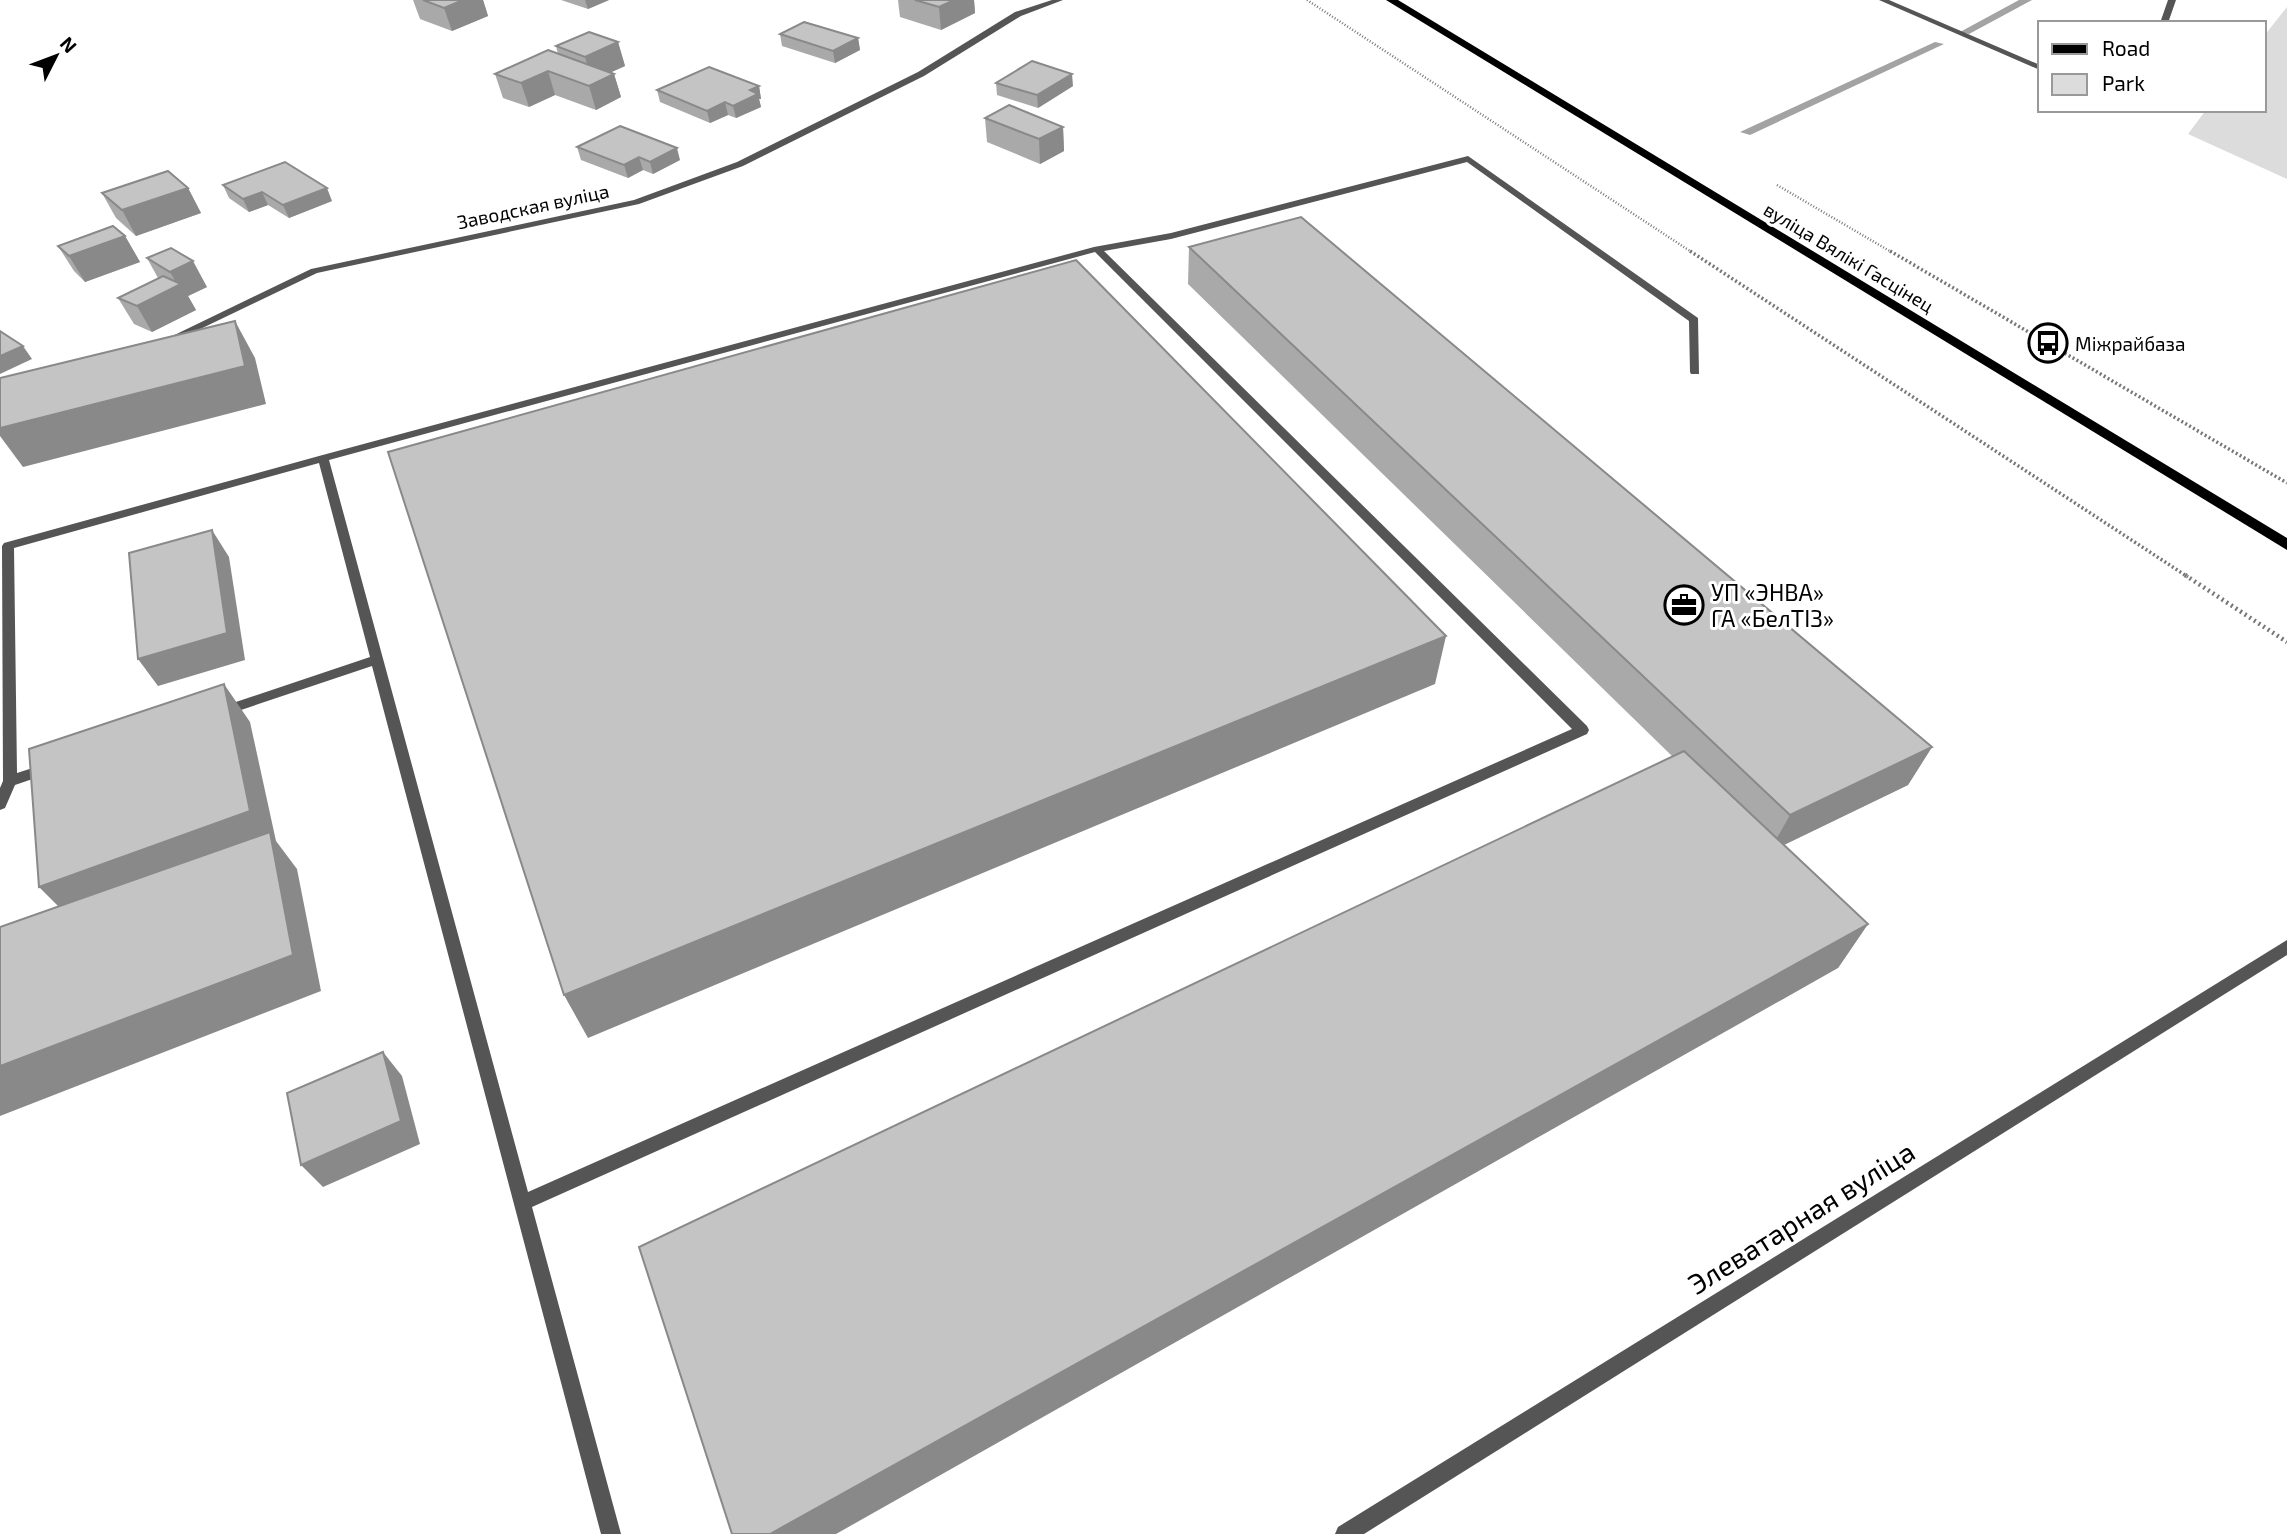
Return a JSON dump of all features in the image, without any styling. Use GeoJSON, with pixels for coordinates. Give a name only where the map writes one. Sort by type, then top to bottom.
{"type":"FeatureCollection","features":[{"type":"Feature","properties":{"kind":"main road","name":"вуліца Вялікі Гасцінец"},"geometry":{"type":"LineString","coordinates":[[1391,0],[2287,545]]}},
{"type":"Feature","properties":{"kind":"street","name":"Заводская вуліца"},"geometry":{"type":"LineString","coordinates":[[152,347],[314,271],[636,202],[740,164],[921,74],[1018,14],[1059,0]]}},
{"type":"Feature","properties":{"kind":"street"},"geometry":{"type":"LineString","coordinates":[[1883,0],[2038,67]]}},
{"type":"Feature","properties":{"kind":"street"},"geometry":{"type":"LineString","coordinates":[[2165,21],[2172,0]]}},
{"type":"Feature","properties":{"kind":"street"},"geometry":{"type":"LineString","coordinates":[[0,804],[10,781],[8,547],[323,457],[1097,249],[1171,236],[1468,159],[1694,320],[1695,372]]}},
{"type":"Feature","properties":{"kind":"street"},"geometry":{"type":"LineString","coordinates":[[522,1203],[1582,730],[1097,249]]}},
{"type":"Feature","properties":{"kind":"street"},"geometry":{"type":"LineString","coordinates":[[323,457],[611,1534]]}},
{"type":"Feature","properties":{"kind":"street"},"geometry":{"type":"LineString","coordinates":[[206,716],[376,660]]}},
{"type":"Feature","properties":{"kind":"street"},"geometry":{"type":"LineString","coordinates":[[10,781],[63,764]]}},
{"type":"Feature","properties":{"kind":"street","name":"Элеватарная вуліца"},"geometry":{"type":"LineString","coordinates":[[1345,1534],[2287,947]]}},
{"type":"Feature","properties":{"kind":"path"},"geometry":{"type":"LineString","coordinates":[[1307,0],[2287,642]]}},
{"type":"Feature","properties":{"kind":"path"},"geometry":{"type":"LineString","coordinates":[[1772,182],[2287,483]]}},
{"type":"Feature","properties":{"kind":"green space"},"geometry":{"type":"Polygon","coordinates":[[[2287,7],[2287,179],[2188,134],[2204,112],[2266,112],[2266,33],[2287,7]]]}},
{"type":"Feature","properties":{"kind":"building"},"geometry":{"type":"Polygon","coordinates":[[[423,0],[463,0],[444,8],[423,0]]]}},
{"type":"Feature","properties":{"kind":"building"},"geometry":{"type":"Polygon","coordinates":[[[915,0],[954,0],[939,7],[915,0]]]}},
{"type":"Feature","properties":{"kind":"building"},"geometry":{"type":"Polygon","coordinates":[[[804,22],[858,38],[833,51],[780,34],[804,22]]]}},
{"type":"Feature","properties":{"kind":"building"},"geometry":{"type":"Polygon","coordinates":[[[589,32],[618,42],[585,57],[556,46],[589,32]]]}},
{"type":"Feature","properties":{"kind":"building"},"geometry":{"type":"Polygon","coordinates":[[[548,50],[614,74],[589,86],[548,71],[521,83],[495,74],[548,50]]]}},
{"type":"Feature","properties":{"kind":"building"},"geometry":{"type":"Polygon","coordinates":[[[1032,61],[1072,74],[1037,95],[996,83],[1032,61]]]}},
{"type":"Feature","properties":{"kind":"building"},"geometry":{"type":"Polygon","coordinates":[[[709,67],[759,86],[750,90],[758,94],[733,106],[725,102],[707,111],[657,90],[709,67]]]}},
{"type":"Feature","properties":{"kind":"building"},"geometry":{"type":"Polygon","coordinates":[[[1009,105],[1063,127],[1039,139],[985,118],[1009,105]]]}},
{"type":"Feature","properties":{"kind":"building"},"geometry":{"type":"Polygon","coordinates":[[[620,126],[677,148],[650,162],[639,157],[624,165],[577,147],[620,126]]]}},
{"type":"Feature","properties":{"kind":"building"},"geometry":{"type":"Polygon","coordinates":[[[285,162],[327,188],[283,205],[262,192],[243,199],[223,185],[285,162]]]}},
{"type":"Feature","properties":{"kind":"building"},"geometry":{"type":"Polygon","coordinates":[[[168,171],[188,188],[122,210],[102,193],[168,171]]]}},
{"type":"Feature","properties":{"kind":"building"},"geometry":{"type":"Polygon","coordinates":[[[1301,217],[1932,747],[1790,815],[1189,247],[1301,217]]]}},
{"type":"Feature","properties":{"kind":"building"},"geometry":{"type":"Polygon","coordinates":[[[113,226],[125,236],[69,256],[58,246],[113,226]]]}},
{"type":"Feature","properties":{"kind":"building"},"geometry":{"type":"Polygon","coordinates":[[[171,248],[193,261],[170,272],[147,258],[171,248]]]}},
{"type":"Feature","properties":{"kind":"building"},"geometry":{"type":"Polygon","coordinates":[[[1076,260],[1446,636],[564,995],[388,452],[1076,260]]]}},
{"type":"Feature","properties":{"kind":"building"},"geometry":{"type":"Polygon","coordinates":[[[163,276],[181,284],[137,306],[118,298],[163,276]]]}},
{"type":"Feature","properties":{"kind":"building"},"geometry":{"type":"Polygon","coordinates":[[[235,321],[245,366],[0,428],[0,378],[235,321]]]}},
{"type":"Feature","properties":{"kind":"building"},"geometry":{"type":"Polygon","coordinates":[[[0,331],[23,346],[0,356],[0,331]]]}},
{"type":"Feature","properties":{"kind":"building"},"geometry":{"type":"Polygon","coordinates":[[[212,530],[227,633],[138,659],[129,553],[212,530]]]}},
{"type":"Feature","properties":{"kind":"building"},"geometry":{"type":"Polygon","coordinates":[[[224,684],[250,811],[39,887],[29,749],[224,684]]]}},
{"type":"Feature","properties":{"kind":"building"},"geometry":{"type":"Polygon","coordinates":[[[1684,751],[1868,924],[770,1534],[732,1534],[639,1247],[1684,751]]]}},
{"type":"Feature","properties":{"kind":"building"},"geometry":{"type":"Polygon","coordinates":[[[270,832],[293,955],[0,1066],[0,927],[270,832]]]}},
{"type":"Feature","properties":{"kind":"building"},"geometry":{"type":"Polygon","coordinates":[[[383,1052],[401,1121],[301,1165],[287,1093],[383,1052]]]}},
{"type":"Feature","properties":{"kind":"waterway"},"geometry":{"type":"LineString","coordinates":[[1965,32],[2027,0]]}},
{"type":"Feature","properties":{"kind":"waterway"},"geometry":{"type":"LineString","coordinates":[[1746,132],[1939,44]]}},
{"type":"Feature","properties":{"kind":"place","name":"Міжрайбаза"},"geometry":{"type":"Point","coordinates":[2048,343]}},
{"type":"Feature","properties":{"kind":"place","name":"УП «ЭНВА» ГА «БелТІЗ»"},"geometry":{"type":"Point","coordinates":[1684,605]}}]}
